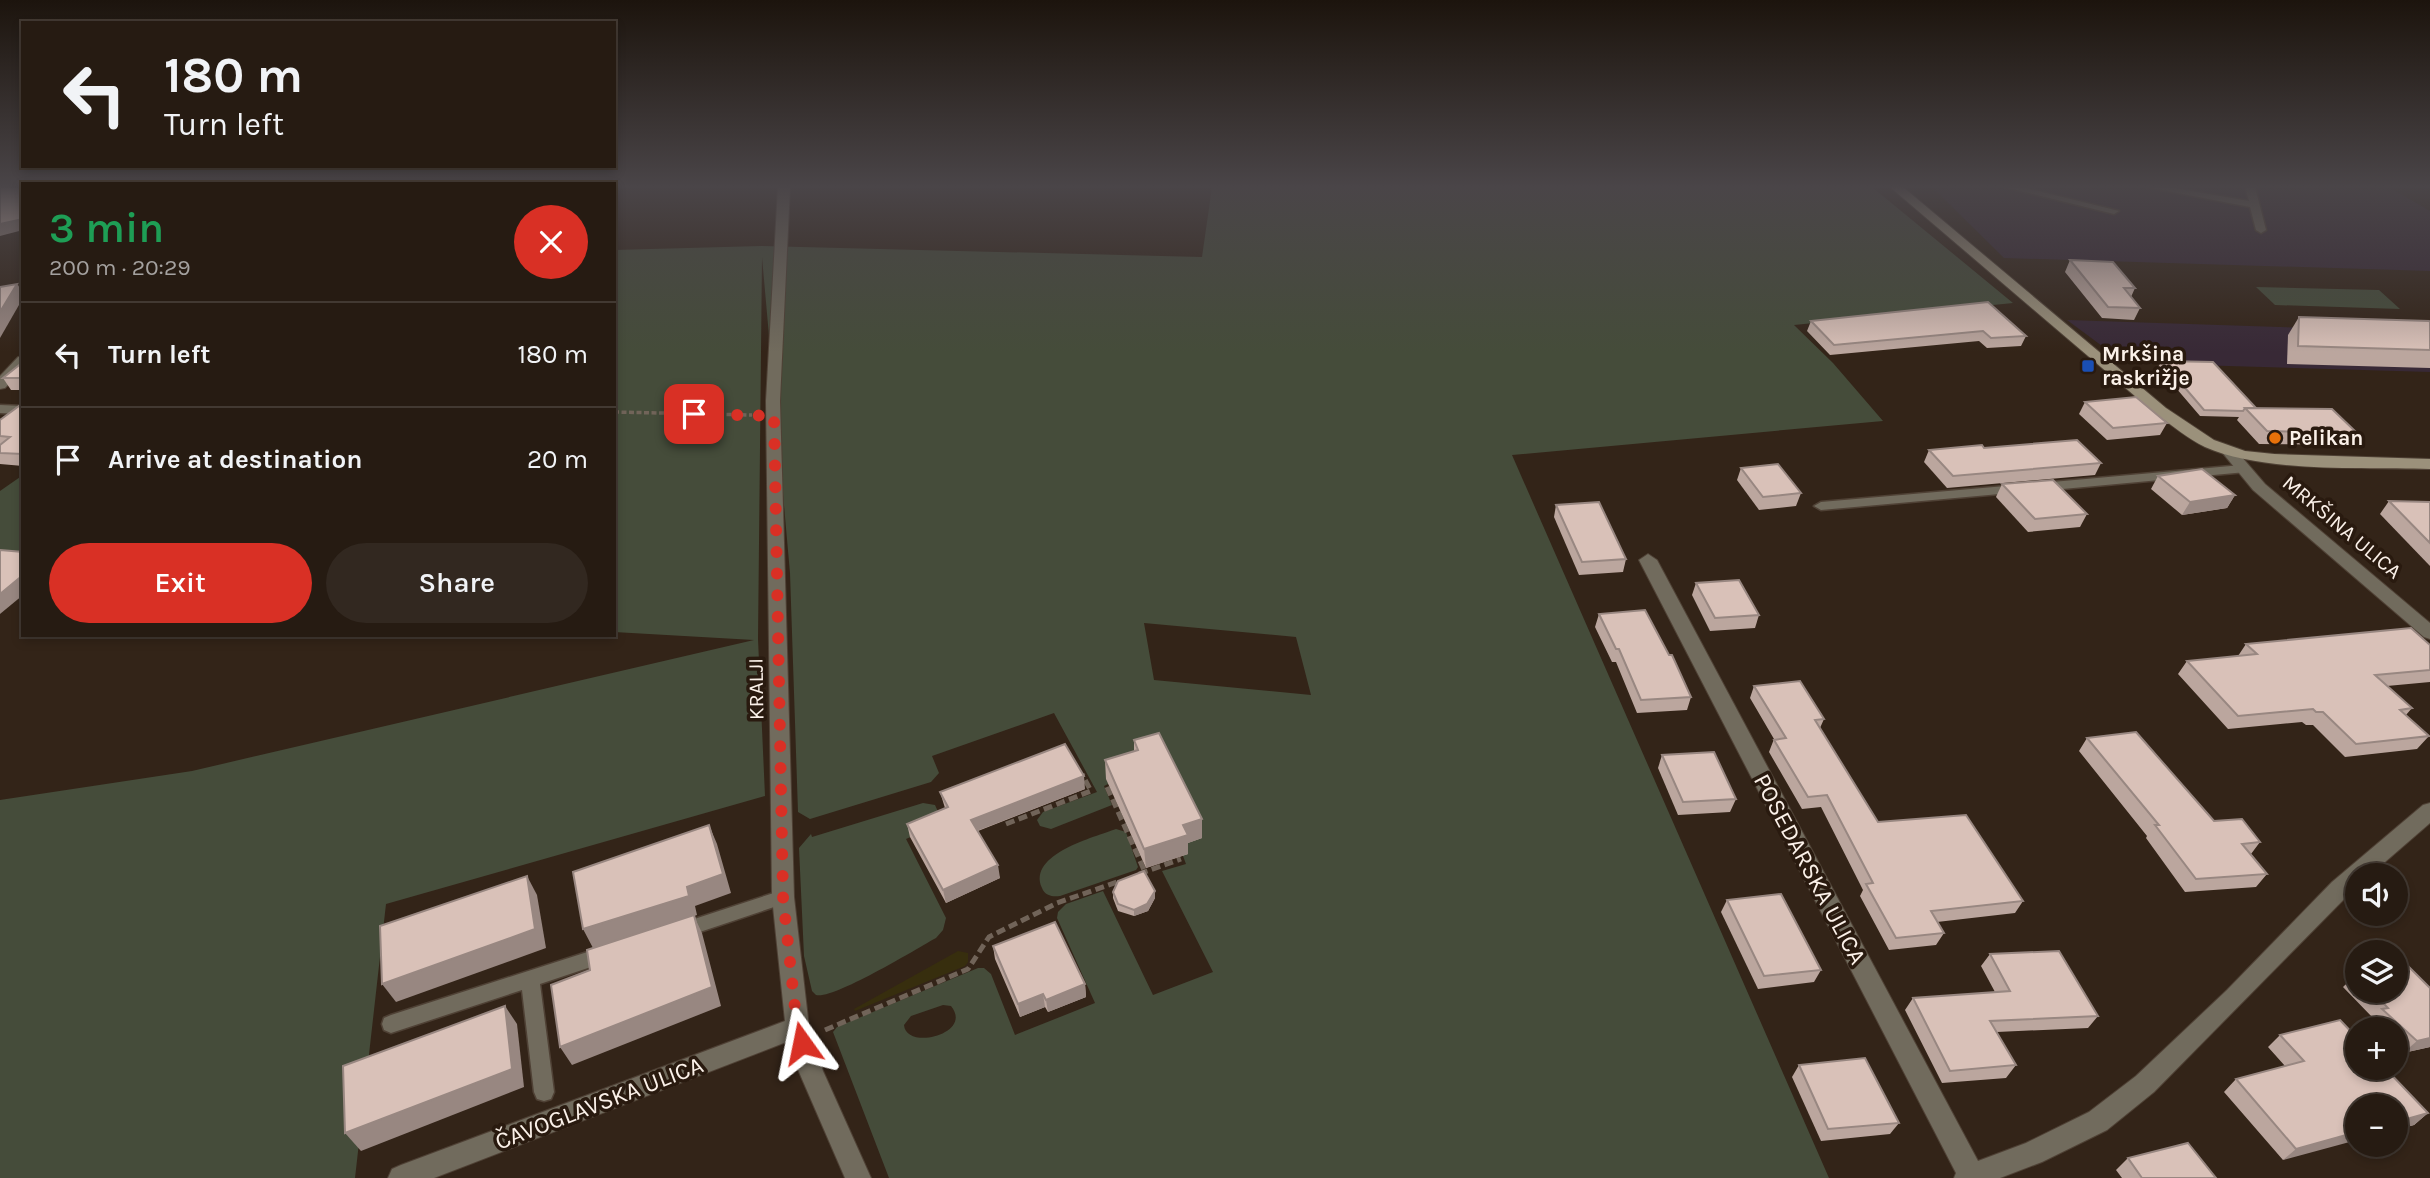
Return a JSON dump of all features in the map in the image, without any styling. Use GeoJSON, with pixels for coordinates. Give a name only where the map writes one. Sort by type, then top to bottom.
{"type":"FeatureCollection","features":[{"type":"Feature","properties":{"kind":"street","name":"KRALJI"},"geometry":{"type":"LineString","coordinates":[[782,242],[774,416],[783,897],[797,1027],[811,1072],[858,1178]]}},
{"type":"Feature","properties":{"kind":"street","name":"MRKŠINA ULICA"},"geometry":{"type":"LineString","coordinates":[[1961,242],[2161,411],[2187,430],[2229,451],[2274,459],[2430,464]]}},
{"type":"Feature","properties":{"kind":"street"},"geometry":{"type":"LineString","coordinates":[[0,385],[21,362]]}},
{"type":"Feature","properties":{"kind":"street","name":"MRKŠINA ULICA"},"geometry":{"type":"LineString","coordinates":[[2229,451],[2259,487],[2430,633]]}},
{"type":"Feature","properties":{"kind":"street","name":"POSEDARSKA ULICA"},"geometry":{"type":"LineString","coordinates":[[1648,560],[1969,1177],[2034,1153],[2098,1121],[2145,1084],[2235,998],[2340,888],[2430,811]]}},
{"type":"Feature","properties":{"kind":"street","name":"ČAVOGLAVSKA ULICA"},"geometry":{"type":"LineString","coordinates":[[401,1178],[797,1027]]}},
{"type":"Feature","properties":{"kind":"lane"},"geometry":{"type":"LineString","coordinates":[[0,293],[21,288]]}},
{"type":"Feature","properties":{"kind":"lane"},"geometry":{"type":"LineString","coordinates":[[0,409],[21,410]]}},
{"type":"Feature","properties":{"kind":"lane"},"geometry":{"type":"LineString","coordinates":[[1821,506],[2242,469]]}},
{"type":"Feature","properties":{"kind":"lane"},"geometry":{"type":"LineString","coordinates":[[663,936],[783,897]]}},
{"type":"Feature","properties":{"kind":"lane"},"geometry":{"type":"LineString","coordinates":[[391,1024],[623,949]]}},
{"type":"Feature","properties":{"kind":"lane"},"geometry":{"type":"LineString","coordinates":[[530,979],[544,1092]]}},
{"type":"Feature","properties":{"kind":"path"},"geometry":{"type":"LineString","coordinates":[[616,412],[774,416]]}},
{"type":"Feature","properties":{"kind":"path"},"geometry":{"type":"LineString","coordinates":[[1006,824],[1091,791],[1078,767]]}},
{"type":"Feature","properties":{"kind":"path"},"geometry":{"type":"LineString","coordinates":[[1107,787],[1145,872]]}},
{"type":"Feature","properties":{"kind":"path"},"geometry":{"type":"LineString","coordinates":[[836,1023],[968,969],[989,937],[1045,909],[1181,859]]}},
{"type":"Feature","properties":{"kind":"shaded area"},"geometry":{"type":"Polygon","coordinates":[[[1988,242],[2430,242],[2430,271],[2004,258],[1988,242]]]}},
{"type":"Feature","properties":{"kind":"shaded area"},"geometry":{"type":"Polygon","coordinates":[[[2067,320],[2430,332],[2430,372],[2125,363],[2067,320]]]}},
{"type":"Feature","properties":{"kind":"green space"},"geometry":{"type":"Polygon","coordinates":[[[1204,242],[1939,242],[2013,303],[1794,325],[1833,363],[1883,421],[1512,455],[1829,1178],[889,1178],[833,1032],[837,1027],[978,968],[984,968],[991,974],[1015,1035],[1095,1003],[1057,918],[1058,912],[1066,904],[1103,891],[1153,995],[1213,972],[1162,871],[1186,864],[1183,856],[1184,844],[1202,837],[1108,784],[1104,786],[1112,805],[1051,829],[1040,826],[1037,820],[1043,812],[1097,792],[1054,713],[932,756],[939,773],[931,782],[810,819],[798,812],[790,573],[762,257],[758,639],[765,796],[386,904],[355,1178],[0,1178],[0,800],[192,771],[754,640],[616,632],[616,250],[761,246],[1202,257],[1204,242]],[[1144,623],[1154,680],[1311,695],[1296,637],[1144,623]],[[943,1005],[911,1016],[904,1025],[908,1033],[926,1038],[947,1031],[954,1024],[956,1016],[951,1006],[943,1005]]]}},
{"type":"Feature","properties":{"kind":"green space"},"geometry":{"type":"Polygon","coordinates":[[[2256,287],[2379,290],[2400,309],[2275,305],[2256,287]]]}},
{"type":"Feature","properties":{"kind":"green space"},"geometry":{"type":"Polygon","coordinates":[[[21,476],[21,560],[0,558],[0,491],[21,476]]]}},
{"type":"Feature","properties":{"kind":"green space"},"geometry":{"type":"Polygon","coordinates":[[[923,803],[935,805],[943,823],[906,839],[946,918],[943,930],[936,938],[875,973],[839,990],[816,995],[812,991],[804,956],[799,848],[811,834],[812,837],[923,803]]]}},
{"type":"Feature","properties":{"kind":"green space"},"geometry":{"type":"Polygon","coordinates":[[[1116,829],[1126,832],[1138,867],[1136,870],[1060,896],[1045,893],[1040,876],[1053,856],[1079,842],[1116,829]]]}},
{"type":"Feature","properties":{"kind":"sand"},"geometry":{"type":"Polygon","coordinates":[[[958,951],[968,953],[965,966],[855,1011],[854,1009],[958,951]]]}},
{"type":"Feature","properties":{"kind":"building"},"geometry":{"type":"Polygon","coordinates":[[[2070,260],[2113,262],[2135,288],[2124,288],[2140,308],[2108,307],[2070,260]]]}},
{"type":"Feature","properties":{"kind":"building"},"geometry":{"type":"Polygon","coordinates":[[[17,284],[0,312],[0,287],[17,284]]]}},
{"type":"Feature","properties":{"kind":"building"},"geometry":{"type":"Polygon","coordinates":[[[1988,302],[2026,336],[1991,338],[1983,331],[1834,345],[1811,321],[1988,302]]]}},
{"type":"Feature","properties":{"kind":"building"},"geometry":{"type":"Polygon","coordinates":[[[2299,317],[2429,321],[2430,350],[2298,346],[2299,317]]]}},
{"type":"Feature","properties":{"kind":"building"},"geometry":{"type":"Polygon","coordinates":[[[2162,361],[2213,362],[2256,408],[2245,408],[2243,411],[2204,410],[2162,361]]]}},
{"type":"Feature","properties":{"kind":"building"},"geometry":{"type":"Polygon","coordinates":[[[21,364],[21,378],[3,378],[21,364]]]}},
{"type":"Feature","properties":{"kind":"building"},"geometry":{"type":"Polygon","coordinates":[[[2136,397],[2167,423],[2113,428],[2085,402],[2136,397]]]}},
{"type":"Feature","properties":{"kind":"building"},"geometry":{"type":"Polygon","coordinates":[[[21,404],[21,454],[0,453],[0,445],[10,437],[0,436],[0,420],[21,404]]]}},
{"type":"Feature","properties":{"kind":"building"},"geometry":{"type":"Polygon","coordinates":[[[2245,408],[2332,409],[2357,433],[2267,431],[2245,408]]]}},
{"type":"Feature","properties":{"kind":"building"},"geometry":{"type":"Polygon","coordinates":[[[2077,440],[2101,463],[1953,476],[1929,450],[1982,445],[1984,448],[2077,440]]]}},
{"type":"Feature","properties":{"kind":"building"},"geometry":{"type":"Polygon","coordinates":[[[1778,464],[1801,493],[1763,497],[1741,468],[1778,464]]]}},
{"type":"Feature","properties":{"kind":"building"},"geometry":{"type":"Polygon","coordinates":[[[2202,469],[2235,495],[2190,502],[2158,476],[2202,469]]]}},
{"type":"Feature","properties":{"kind":"building"},"geometry":{"type":"Polygon","coordinates":[[[2053,480],[2087,514],[2035,519],[2002,484],[2053,480]]]}},
{"type":"Feature","properties":{"kind":"building"},"geometry":{"type":"Polygon","coordinates":[[[2389,501],[2430,502],[2430,543],[2389,501]]]}},
{"type":"Feature","properties":{"kind":"building"},"geometry":{"type":"Polygon","coordinates":[[[1599,502],[1626,559],[1582,562],[1556,505],[1599,502]]]}},
{"type":"Feature","properties":{"kind":"building"},"geometry":{"type":"Polygon","coordinates":[[[0,550],[21,552],[21,577],[0,594],[0,550]]]}},
{"type":"Feature","properties":{"kind":"building"},"geometry":{"type":"Polygon","coordinates":[[[1739,580],[1759,615],[1715,618],[1696,583],[1739,580]]]}},
{"type":"Feature","properties":{"kind":"building"},"geometry":{"type":"Polygon","coordinates":[[[1645,610],[1669,655],[1672,655],[1691,697],[1641,700],[1619,649],[1616,649],[1599,614],[1645,610]]]}},
{"type":"Feature","properties":{"kind":"building"},"geometry":{"type":"Polygon","coordinates":[[[2411,628],[2430,645],[2430,670],[2375,675],[2412,708],[2400,710],[2429,736],[2356,744],[2323,712],[2313,709],[2238,716],[2187,661],[2257,654],[2246,644],[2411,628]]]}},
{"type":"Feature","properties":{"kind":"building"},"geometry":{"type":"Polygon","coordinates":[[[1800,681],[1824,719],[1815,720],[1878,822],[1966,815],[2023,901],[1931,911],[1944,933],[1896,938],[1866,884],[1873,883],[1827,795],[1808,797],[1774,740],[1786,738],[1754,686],[1800,681]]]}},
{"type":"Feature","properties":{"kind":"building"},"geometry":{"type":"Polygon","coordinates":[[[2136,732],[2214,821],[2242,819],[2260,842],[2242,844],[2267,874],[2196,879],[2155,825],[2159,825],[2087,738],[2136,732]]]}},
{"type":"Feature","properties":{"kind":"building"},"geometry":{"type":"Polygon","coordinates":[[[1159,733],[1202,819],[1183,825],[1188,835],[1144,849],[1105,760],[1138,750],[1134,740],[1159,733]]]}},
{"type":"Feature","properties":{"kind":"building"},"geometry":{"type":"Polygon","coordinates":[[[1065,744],[1084,776],[971,820],[998,865],[943,890],[907,824],[948,807],[940,792],[1065,744]]]}},
{"type":"Feature","properties":{"kind":"building"},"geometry":{"type":"Polygon","coordinates":[[[1714,752],[1736,799],[1683,802],[1662,755],[1714,752]]]}},
{"type":"Feature","properties":{"kind":"building"},"geometry":{"type":"Polygon","coordinates":[[[709,825],[723,874],[687,887],[689,896],[583,929],[573,872],[709,825]]]}},
{"type":"Feature","properties":{"kind":"building"},"geometry":{"type":"Polygon","coordinates":[[[1144,871],[1155,891],[1147,904],[1134,910],[1118,904],[1113,892],[1118,881],[1144,871]]]}},
{"type":"Feature","properties":{"kind":"building"},"geometry":{"type":"Polygon","coordinates":[[[527,876],[535,929],[382,984],[380,926],[527,876]]]}},
{"type":"Feature","properties":{"kind":"building"},"geometry":{"type":"Polygon","coordinates":[[[1781,894],[1821,970],[1764,976],[1727,900],[1781,894]]]}},
{"type":"Feature","properties":{"kind":"building"},"geometry":{"type":"Polygon","coordinates":[[[694,915],[712,987],[560,1047],[551,985],[590,970],[587,950],[694,915]]]}},
{"type":"Feature","properties":{"kind":"building"},"geometry":{"type":"Polygon","coordinates":[[[1055,922],[1085,984],[1046,1000],[1043,994],[1018,1004],[993,946],[1055,922]]]}},
{"type":"Feature","properties":{"kind":"building"},"geometry":{"type":"Polygon","coordinates":[[[2059,951],[2098,1016],[1990,1021],[2016,1065],[1950,1071],[1913,998],[2010,991],[1990,954],[2059,951]]]}},
{"type":"Feature","properties":{"kind":"building"},"geometry":{"type":"Polygon","coordinates":[[[2408,966],[2430,988],[2430,1038],[2417,1041],[2408,1033],[2408,1017],[2391,1017],[2382,1009],[2388,1008],[2383,1003],[2408,1003],[2408,966]]]}},
{"type":"Feature","properties":{"kind":"building"},"geometry":{"type":"Polygon","coordinates":[[[505,1006],[512,1069],[345,1133],[343,1066],[505,1006]]]}},
{"type":"Feature","properties":{"kind":"building"},"geometry":{"type":"Polygon","coordinates":[[[2340,1020],[2345,1025],[2345,1080],[2396,1080],[2428,1113],[2408,1119],[2408,1094],[2345,1094],[2345,1135],[2296,1149],[2236,1079],[2304,1061],[2280,1035],[2340,1020]]]}},
{"type":"Feature","properties":{"kind":"building"},"geometry":{"type":"Polygon","coordinates":[[[1865,1058],[1899,1123],[1828,1129],[1799,1065],[1865,1058]]]}},
{"type":"Feature","properties":{"kind":"building"},"geometry":{"type":"Polygon","coordinates":[[[2188,1143],[2216,1178],[2142,1178],[2128,1158],[2188,1143]]]}},
{"type":"Feature","properties":{"kind":"place","name":"Mrkšina raskrižje"},"geometry":{"type":"Point","coordinates":[2088,366]}},
{"type":"Feature","properties":{"kind":"place","name":"Pelikan"},"geometry":{"type":"Point","coordinates":[2275,438]}},
{"type":"Feature","properties":{"kind":"route"},"geometry":{"type":"LineString","coordinates":[[694,414],[774,416],[783,897],[797,1027],[802,1043]]}}]}
